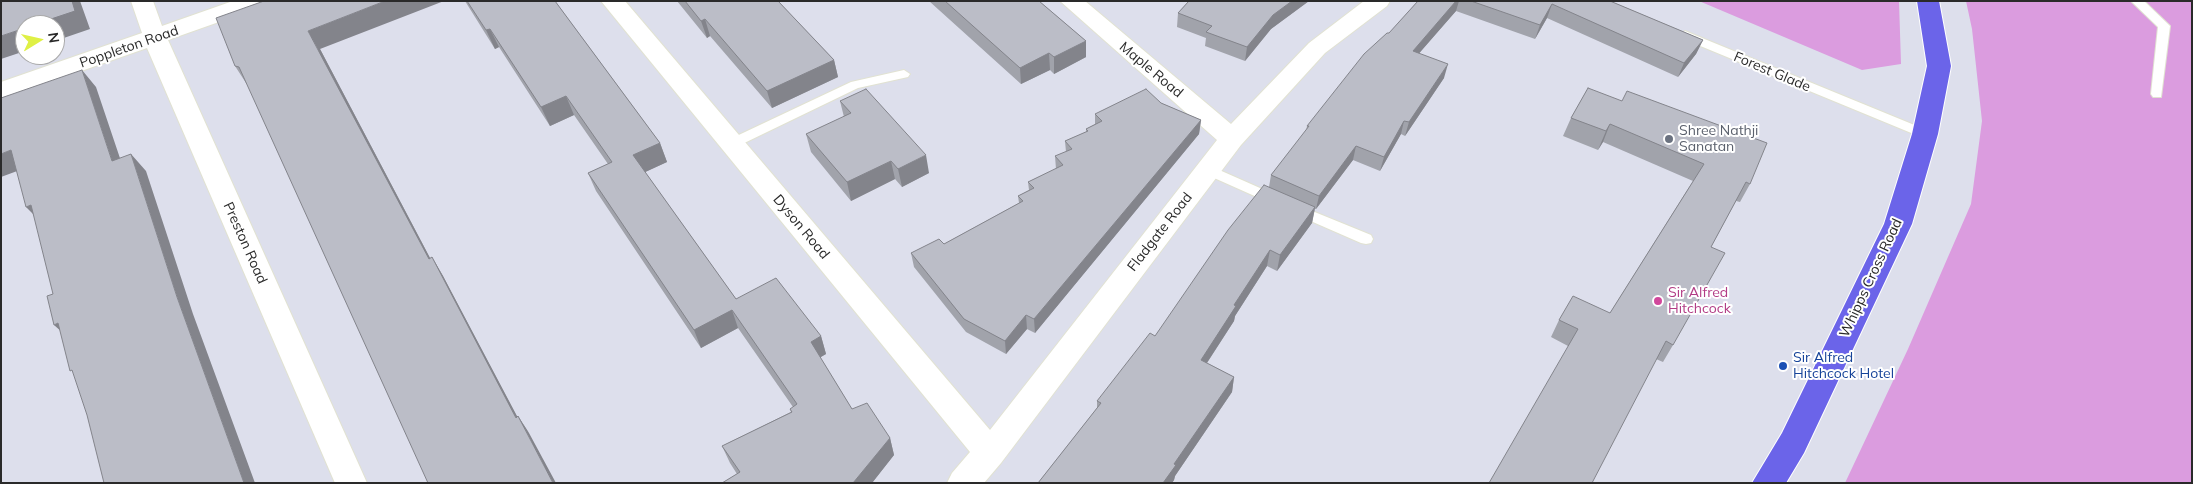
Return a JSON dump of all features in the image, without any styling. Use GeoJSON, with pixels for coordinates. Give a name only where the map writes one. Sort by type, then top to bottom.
{"type":"FeatureCollection","features":[{"type":"Feature","properties":{"kind":"main road","name":"Whipps Cross Road"},"geometry":{"type":"LineString","coordinates":[[1768,483],[1792,443],[1898,224],[1925,134],[1939,66],[1928,1]]}},
{"type":"Feature","properties":{"kind":"street","name":"Preston Road"},"geometry":{"type":"LineString","coordinates":[[142,1],[155,38],[351,483]]}},
{"type":"Feature","properties":{"kind":"street","name":"Poppleton Road"},"geometry":{"type":"LineString","coordinates":[[1,91],[256,1]]}},
{"type":"Feature","properties":{"kind":"street","name":"Dyson Road"},"geometry":{"type":"LineString","coordinates":[[612,1],[990,453]]}},
{"type":"Feature","properties":{"kind":"street","name":"Maple Road"},"geometry":{"type":"LineString","coordinates":[[1071,1],[1232,139]]}},
{"type":"Feature","properties":{"kind":"street","name":"Fladgate Road"},"geometry":{"type":"LineString","coordinates":[[963,483],[990,453],[1232,139],[1316,48],[1379,1]]}},
{"type":"Feature","properties":{"kind":"lane"},"geometry":{"type":"LineString","coordinates":[[2137,1],[2164,26],[2157,94]]}},
{"type":"Feature","properties":{"kind":"lane","name":"Forest Glade"},"geometry":{"type":"LineString","coordinates":[[1674,31],[1925,134]]}},
{"type":"Feature","properties":{"kind":"lane"},"geometry":{"type":"LineString","coordinates":[[732,144],[855,85],[904,74]]}},
{"type":"Feature","properties":{"kind":"lane"},"geometry":{"type":"LineString","coordinates":[[1208,170],[1366,239]]}},
{"type":"Feature","properties":{"kind":"shaded area"},"geometry":{"type":"Polygon","coordinates":[[[1699,1],[1899,1],[1901,64],[1862,70],[1699,1]]]}},
{"type":"Feature","properties":{"kind":"shaded area"},"geometry":{"type":"Polygon","coordinates":[[[1966,1],[2192,1],[2192,483],[1845,483],[1908,349],[1971,204],[1982,121],[1972,29],[1966,1]]]}},
{"type":"Feature","properties":{"kind":"building"},"geometry":{"type":"Polygon","coordinates":[[[1,1],[72,1],[75,11],[63,15],[15,15],[15,31],[1,36],[1,1]]]}},
{"type":"Feature","properties":{"kind":"building"},"geometry":{"type":"Polygon","coordinates":[[[264,1],[385,1],[308,31],[429,259],[432,257],[516,418],[518,416],[553,483],[428,483],[239,67],[235,66],[216,18],[264,1]]]}},
{"type":"Feature","properties":{"kind":"building"},"geometry":{"type":"Polygon","coordinates":[[[467,1],[555,1],[660,143],[633,155],[736,299],[776,278],[821,336],[811,342],[852,409],[867,403],[890,438],[853,483],[722,483],[740,472],[722,446],[792,412],[790,409],[797,404],[732,310],[694,330],[588,173],[612,162],[566,96],[541,107],[490,29],[486,30],[467,1]]]}},
{"type":"Feature","properties":{"kind":"building"},"geometry":{"type":"Polygon","coordinates":[[[685,1],[778,1],[834,60],[767,91],[705,19],[701,21],[685,1]]]}},
{"type":"Feature","properties":{"kind":"building"},"geometry":{"type":"Polygon","coordinates":[[[945,1],[1039,1],[1086,41],[1054,57],[1049,53],[1020,68],[945,1]]]}},
{"type":"Feature","properties":{"kind":"building"},"geometry":{"type":"Polygon","coordinates":[[[1189,1],[1292,1],[1273,15],[1247,47],[1206,32],[1212,26],[1178,13],[1189,1]]]}},
{"type":"Feature","properties":{"kind":"building"},"geometry":{"type":"Polygon","coordinates":[[[1418,1],[1456,1],[1413,51],[1448,64],[1409,122],[1404,121],[1384,157],[1356,146],[1319,196],[1271,175],[1364,54],[1389,33],[1418,1]]]}},
{"type":"Feature","properties":{"kind":"building"},"geometry":{"type":"Polygon","coordinates":[[[1471,1],[1610,1],[1703,40],[1684,63],[1552,4],[1540,25],[1471,1]]]}},
{"type":"Feature","properties":{"kind":"building"},"geometry":{"type":"Polygon","coordinates":[[[82,70],[112,161],[131,154],[177,297],[244,483],[104,483],[87,415],[72,370],[70,371],[58,323],[54,325],[47,296],[53,294],[31,205],[26,207],[11,150],[1,154],[1,98],[82,70]]]}},
{"type":"Feature","properties":{"kind":"building"},"geometry":{"type":"Polygon","coordinates":[[[1588,88],[1622,101],[1627,91],[1767,143],[1750,184],[1746,182],[1711,247],[1725,253],[1673,345],[1666,341],[1592,483],[1489,483],[1578,329],[1559,320],[1573,296],[1610,313],[1704,164],[1610,124],[1606,131],[1571,118],[1588,88]]]}},
{"type":"Feature","properties":{"kind":"building"},"geometry":{"type":"Polygon","coordinates":[[[866,89],[926,155],[898,169],[891,161],[847,182],[806,134],[851,113],[840,101],[866,89]]]}},
{"type":"Feature","properties":{"kind":"building"},"geometry":{"type":"Polygon","coordinates":[[[1146,89],[1161,103],[1201,120],[1034,319],[1026,315],[1005,341],[964,319],[911,253],[939,239],[944,244],[1023,201],[1018,196],[1034,188],[1028,182],[1063,165],[1055,156],[1072,149],[1065,141],[1088,131],[1086,129],[1102,121],[1095,114],[1146,89]]]}},
{"type":"Feature","properties":{"kind":"building"},"geometry":{"type":"Polygon","coordinates":[[[1264,185],[1315,207],[1280,255],[1270,250],[1201,360],[1234,377],[1163,483],[1038,483],[1101,403],[1097,401],[1150,333],[1155,336],[1228,230],[1264,185]]]}},
{"type":"Feature","properties":{"kind":"place","name":"Shree Nathji Sanatan"},"geometry":{"type":"Point","coordinates":[1669,139]}},
{"type":"Feature","properties":{"kind":"place","name":"Sir Alfred Hitchcock"},"geometry":{"type":"Point","coordinates":[1658,301]}},
{"type":"Feature","properties":{"kind":"place","name":"Sir Alfred Hitchcock Hotel"},"geometry":{"type":"Point","coordinates":[1783,366]}}]}
